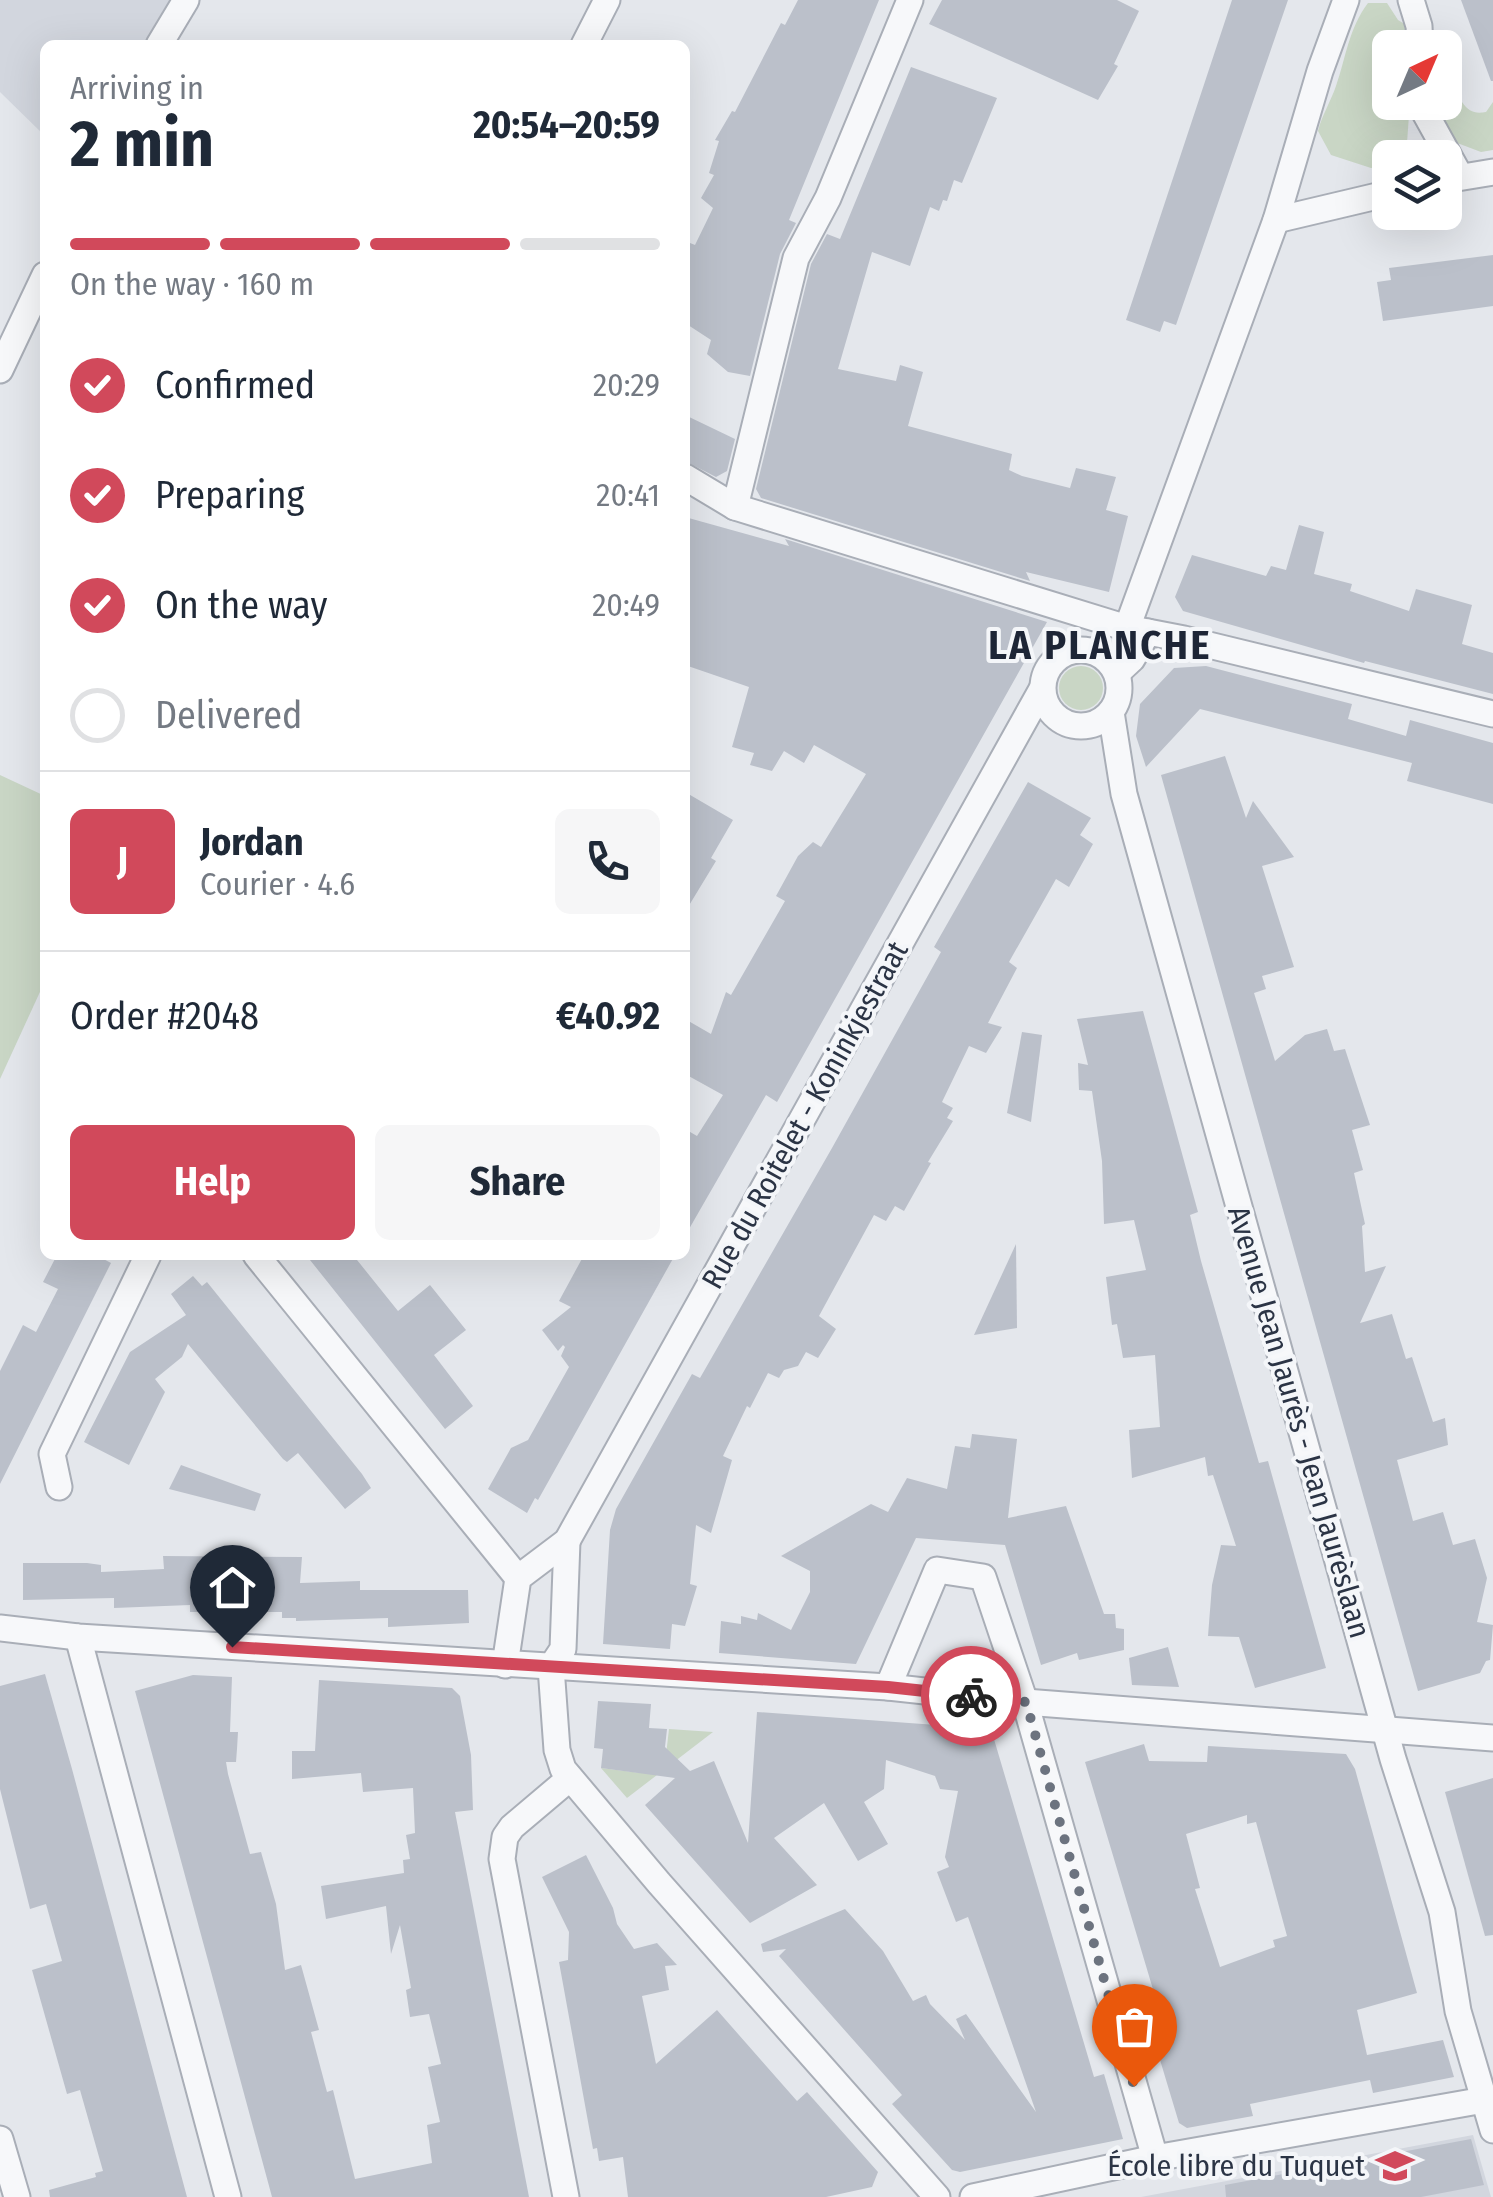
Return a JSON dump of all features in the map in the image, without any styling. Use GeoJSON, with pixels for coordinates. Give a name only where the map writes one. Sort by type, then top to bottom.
{"type":"FeatureCollection","features":[{"type":"Feature","properties":{"kind":"street"},"geometry":{"type":"LineString","coordinates":[[161,40],[186,0]]}},
{"type":"Feature","properties":{"kind":"street"},"geometry":{"type":"LineString","coordinates":[[587,40],[607,0]]}},
{"type":"Feature","properties":{"kind":"street"},"geometry":{"type":"LineString","coordinates":[[735,507],[796,258],[828,198],[910,0]]}},
{"type":"Feature","properties":{"kind":"street"},"geometry":{"type":"LineString","coordinates":[[1117,674],[1132,659],[1137,630],[1346,0]]}},
{"type":"Feature","properties":{"kind":"street"},"geometry":{"type":"LineString","coordinates":[[1410,0],[1419,30]]}},
{"type":"Feature","properties":{"kind":"street"},"geometry":{"type":"LineString","coordinates":[[1462,177],[1493,172]]}},
{"type":"Feature","properties":{"kind":"street"},"geometry":{"type":"LineString","coordinates":[[1276,220],[1372,197]]}},
{"type":"Feature","properties":{"kind":"street"},"geometry":{"type":"LineString","coordinates":[[0,370],[40,286]]}},
{"type":"Feature","properties":{"kind":"street"},"geometry":{"type":"LineString","coordinates":[[690,480],[735,507],[1137,630],[1493,714]]}},
{"type":"Feature","properties":{"kind":"street"},"geometry":{"type":"LineString","coordinates":[[1087,649],[1100,618]]}},
{"type":"Feature","properties":{"kind":"street"},"geometry":{"type":"LineString","coordinates":[[1087,649],[1110,662],[1117,674],[1120,687],[1111,712],[1092,725],[1069,724],[1050,711],[1042,689],[1045,673],[1055,658],[1070,650],[1087,649]]}},
{"type":"Feature","properties":{"kind":"street","name":"Rue du Roitelet - Koninkjestraat"},"geometry":{"type":"LineString","coordinates":[[518,1578],[567,1541],[1042,689]]}},
{"type":"Feature","properties":{"kind":"street","name":"Avenue Jean Jaurès - Jean Jaurèslaan"},"geometry":{"type":"LineString","coordinates":[[1111,712],[1124,794],[1385,1730],[1442,1912],[1458,2011],[1493,2130]]}},
{"type":"Feature","properties":{"kind":"street"},"geometry":{"type":"LineString","coordinates":[[59,1487],[52,1454],[146,1260]]}},
{"type":"Feature","properties":{"kind":"street"},"geometry":{"type":"LineString","coordinates":[[260,1260],[518,1578],[505,1665]]}},
{"type":"Feature","properties":{"kind":"street","name":"Rue du Roitelet - Koninkjestraat"},"geometry":{"type":"LineString","coordinates":[[567,1541],[563,1648],[551,1667],[557,1750],[570,1778]]}},
{"type":"Feature","properties":{"kind":"street"},"geometry":{"type":"LineString","coordinates":[[888,1687],[937,1570],[984,1577],[1026,1702],[1155,2158]]}},
{"type":"Feature","properties":{"kind":"street"},"geometry":{"type":"LineString","coordinates":[[0,1628],[78,1637],[888,1687],[1026,1702],[1493,1738]]}},
{"type":"Feature","properties":{"kind":"street"},"geometry":{"type":"LineString","coordinates":[[78,1637],[228,2197]]}},
{"type":"Feature","properties":{"kind":"street"},"geometry":{"type":"LineString","coordinates":[[566,2197],[502,1859],[506,1836],[512,1827],[570,1778],[938,2197]]}},
{"type":"Feature","properties":{"kind":"street"},"geometry":{"type":"LineString","coordinates":[[973,2197],[1155,2158],[1484,2100]]}},
{"type":"Feature","properties":{"kind":"street"},"geometry":{"type":"LineString","coordinates":[[0,2139],[17,2197]]}},
{"type":"Feature","properties":{"kind":"shaded area"},"geometry":{"type":"Polygon","coordinates":[[[0,0],[176,0],[151,40],[40,40],[40,131],[0,92],[0,0]]]}},
{"type":"Feature","properties":{"kind":"shaded area","name":"École libre du Tuquet"},"geometry":{"type":"Polygon","coordinates":[[[1473,2135],[1491,2197],[1141,2197],[1473,2135]]]}},
{"type":"Feature","properties":{"kind":"green space"},"geometry":{"type":"Polygon","coordinates":[[[1368,3],[1387,3],[1398,20],[1411,28],[1372,30],[1372,120],[1409,120],[1407,140],[1372,140],[1371,168],[1331,155],[1318,131],[1368,3]]]}},
{"type":"Feature","properties":{"kind":"green space"},"geometry":{"type":"Polygon","coordinates":[[[1462,102],[1479,113],[1486,112],[1493,102],[1493,150],[1481,152],[1462,145],[1462,140],[1452,140],[1442,120],[1462,120],[1462,102]]]}},
{"type":"Feature","properties":{"kind":"green space"},"geometry":{"type":"Polygon","coordinates":[[[1081,666],[1096,673],[1103,688],[1096,703],[1081,710],[1066,703],[1059,688],[1066,673],[1081,666]]]}},
{"type":"Feature","properties":{"kind":"green space"},"geometry":{"type":"Polygon","coordinates":[[[0,775],[40,794],[40,992],[0,1079],[0,775]]]}},
{"type":"Feature","properties":{"kind":"green space"},"geometry":{"type":"Polygon","coordinates":[[[669,1729],[713,1732],[627,1798],[601,1768],[641,1773],[666,1755],[669,1729]]]}},
{"type":"Feature","properties":{"kind":"building"},"geometry":{"type":"Polygon","coordinates":[[[798,0],[879,0],[789,220],[796,223],[780,254],[750,376],[728,372],[707,354],[711,340],[690,326],[690,243],[695,245],[713,208],[701,198],[714,175],[709,173],[719,141],[715,140],[732,111],[735,112],[781,23],[785,25],[798,0]]]}},
{"type":"Feature","properties":{"kind":"building"},"geometry":{"type":"Polygon","coordinates":[[[942,0],[1117,0],[1139,11],[1114,64],[1118,66],[1098,100],[929,24],[942,0]]]}},
{"type":"Feature","properties":{"kind":"building"},"geometry":{"type":"Polygon","coordinates":[[[1232,0],[1288,0],[1176,325],[1164,321],[1160,332],[1126,320],[1232,0]]]}},
{"type":"Feature","properties":{"kind":"building"},"geometry":{"type":"Polygon","coordinates":[[[1461,0],[1493,0],[1493,81],[1491,81],[1461,0]]]}},
{"type":"Feature","properties":{"kind":"building"},"geometry":{"type":"Polygon","coordinates":[[[911,67],[997,98],[962,183],[954,180],[939,211],[930,207],[910,266],[872,252],[838,369],[896,381],[900,365],[923,372],[908,426],[1012,454],[1009,470],[1022,476],[1070,488],[1076,468],[1116,477],[1106,510],[1128,516],[1109,592],[1026,572],[1030,581],[761,498],[756,489],[811,264],[827,234],[840,239],[911,67]]]}},
{"type":"Feature","properties":{"kind":"building"},"geometry":{"type":"Polygon","coordinates":[[[1493,255],[1493,306],[1383,321],[1377,282],[1391,280],[1389,268],[1493,255]]]}},
{"type":"Feature","properties":{"kind":"building"},"geometry":{"type":"Polygon","coordinates":[[[690,417],[735,439],[727,471],[716,477],[690,464],[690,417]]]}},
{"type":"Feature","properties":{"kind":"building"},"geometry":{"type":"Polygon","coordinates":[[[690,518],[789,546],[785,539],[1047,622],[777,1102],[766,1095],[690,1227],[690,1132],[697,1136],[723,1095],[690,1077],[690,1022],[711,1034],[726,992],[731,995],[785,901],[776,896],[798,856],[813,842],[821,847],[866,774],[814,745],[804,763],[784,751],[772,771],[750,765],[754,753],[732,747],[749,687],[690,667],[690,518]]]}},
{"type":"Feature","properties":{"kind":"building"},"geometry":{"type":"Polygon","coordinates":[[[1299,525],[1324,532],[1314,574],[1352,584],[1350,591],[1409,611],[1416,589],[1472,605],[1462,644],[1493,653],[1493,694],[1364,663],[1183,611],[1175,597],[1192,555],[1266,576],[1271,566],[1286,570],[1299,525]]]}},
{"type":"Feature","properties":{"kind":"building"},"geometry":{"type":"Polygon","coordinates":[[[1206,666],[1352,704],[1348,719],[1406,736],[1410,720],[1493,743],[1493,804],[1407,781],[1412,763],[1200,709],[1146,767],[1136,736],[1140,704],[1174,668],[1206,666]]]}},
{"type":"Feature","properties":{"kind":"building"},"geometry":{"type":"Polygon","coordinates":[[[1225,756],[1246,818],[1253,801],[1294,857],[1262,866],[1294,967],[1262,976],[1266,989],[1254,993],[1275,1061],[1305,1035],[1327,1029],[1334,1051],[1345,1049],[1370,1125],[1352,1130],[1363,1170],[1354,1173],[1365,1224],[1365,1272],[1386,1266],[1360,1323],[1392,1314],[1406,1359],[1412,1357],[1433,1422],[1445,1418],[1448,1445],[1397,1460],[1413,1521],[1443,1512],[1453,1545],[1475,1539],[1487,1578],[1477,1622],[1493,1625],[1490,1660],[1480,1673],[1418,1691],[1161,775],[1225,756]]]}},
{"type":"Feature","properties":{"kind":"building"},"geometry":{"type":"Polygon","coordinates":[[[1028,782],[1091,818],[1080,835],[1093,844],[1069,887],[1056,879],[1009,962],[1017,968],[988,1023],[1002,1027],[986,1053],[969,1046],[942,1102],[953,1108],[947,1118],[953,1121],[904,1211],[895,1206],[886,1221],[874,1215],[819,1316],[836,1329],[818,1358],[806,1352],[798,1366],[784,1370],[779,1378],[768,1373],[750,1408],[747,1406],[723,1456],[732,1460],[711,1533],[696,1525],[690,1584],[697,1586],[685,1626],[672,1624],[670,1649],[603,1644],[610,1530],[616,1509],[692,1374],[700,1378],[832,1148],[941,952],[934,947],[1028,782]]]}},
{"type":"Feature","properties":{"kind":"building"},"geometry":{"type":"Polygon","coordinates":[[[690,795],[733,820],[711,858],[716,861],[690,904],[690,795]]]}},
{"type":"Feature","properties":{"kind":"building"},"geometry":{"type":"Polygon","coordinates":[[[1143,1011],[1198,1212],[1190,1215],[1201,1261],[1259,1463],[1268,1461],[1326,1668],[1255,1688],[1239,1637],[1208,1636],[1212,1585],[1221,1545],[1236,1546],[1213,1475],[1208,1476],[1205,1457],[1132,1478],[1129,1430],[1160,1427],[1155,1355],[1123,1358],[1117,1324],[1112,1325],[1106,1277],[1146,1270],[1134,1220],[1104,1224],[1102,1161],[1092,1091],[1079,1090],[1078,1063],[1088,1065],[1077,1019],[1143,1011]]]}},
{"type":"Feature","properties":{"kind":"building"},"geometry":{"type":"Polygon","coordinates":[[[1022,1032],[1042,1035],[1031,1122],[1007,1113],[1022,1032]]]}},
{"type":"Feature","properties":{"kind":"building"},"geometry":{"type":"Polygon","coordinates":[[[1016,1244],[1017,1328],[974,1335],[1016,1244]]]}},
{"type":"Feature","properties":{"kind":"building"},"geometry":{"type":"Polygon","coordinates":[[[54,1260],[111,1263],[0,1484],[0,1371],[23,1325],[36,1332],[58,1289],[43,1282],[54,1260]]]}},
{"type":"Feature","properties":{"kind":"building"},"geometry":{"type":"Polygon","coordinates":[[[310,1260],[357,1260],[398,1311],[430,1285],[466,1330],[434,1355],[473,1406],[445,1429],[310,1260]]]}},
{"type":"Feature","properties":{"kind":"building"},"geometry":{"type":"Polygon","coordinates":[[[581,1260],[672,1260],[538,1500],[535,1498],[527,1513],[488,1489],[511,1448],[528,1440],[569,1367],[561,1356],[565,1347],[558,1351],[542,1330],[571,1307],[559,1301],[581,1260]]]}},
{"type":"Feature","properties":{"kind":"building"},"geometry":{"type":"Polygon","coordinates":[[[193,1276],[202,1286],[207,1282],[362,1474],[371,1488],[345,1509],[298,1453],[287,1462],[283,1459],[188,1344],[182,1357],[155,1379],[165,1392],[129,1465],[84,1442],[130,1352],[186,1315],[171,1294],[193,1276]]]}},
{"type":"Feature","properties":{"kind":"building"},"geometry":{"type":"Polygon","coordinates":[[[972,1434],[1017,1439],[1008,1518],[1066,1506],[1104,1614],[1115,1614],[1116,1628],[1124,1629],[1124,1650],[1079,1660],[1077,1653],[1041,1665],[1005,1545],[916,1538],[856,1664],[719,1653],[721,1621],[741,1624],[741,1616],[757,1620],[758,1613],[791,1630],[810,1592],[810,1571],[781,1556],[871,1504],[888,1512],[907,1478],[947,1489],[955,1446],[970,1448],[972,1434]]]}},
{"type":"Feature","properties":{"kind":"building"},"geometry":{"type":"Polygon","coordinates":[[[181,1465],[261,1494],[255,1511],[169,1489],[181,1465]]]}},
{"type":"Feature","properties":{"kind":"building"},"geometry":{"type":"Polygon","coordinates":[[[163,1556],[302,1557],[300,1583],[360,1581],[360,1590],[468,1590],[469,1623],[388,1627],[388,1618],[296,1621],[282,1618],[282,1612],[190,1612],[190,1605],[114,1608],[114,1598],[23,1600],[23,1563],[87,1563],[101,1565],[101,1572],[164,1569],[163,1556]]]}},
{"type":"Feature","properties":{"kind":"building"},"geometry":{"type":"Polygon","coordinates":[[[1168,1647],[1179,1687],[1132,1685],[1129,1658],[1168,1647]]]}},
{"type":"Feature","properties":{"kind":"building"},"geometry":{"type":"Polygon","coordinates":[[[45,1674],[187,2197],[50,2197],[49,2190],[96,2177],[95,2173],[103,2171],[80,2090],[67,2094],[32,1970],[62,1961],[46,1904],[30,1909],[0,1789],[0,1686],[45,1674]]]}},
{"type":"Feature","properties":{"kind":"building"},"geometry":{"type":"Polygon","coordinates":[[[193,1675],[232,1677],[230,1732],[238,1732],[236,1762],[226,1762],[228,1774],[250,1854],[261,1852],[276,1904],[285,1970],[301,1965],[319,2030],[311,2032],[327,2092],[333,2090],[355,2179],[432,2163],[427,2125],[440,2122],[428,2067],[441,2064],[429,2014],[410,2017],[406,1990],[411,1988],[400,1925],[391,1954],[386,1906],[326,1919],[321,1886],[404,1873],[403,1860],[410,1859],[406,1835],[415,1833],[413,1788],[363,1792],[361,1773],[292,1779],[292,1751],[315,1751],[319,1680],[452,1688],[460,1696],[471,1755],[473,1810],[455,1812],[529,2197],[272,2197],[135,1691],[193,1675]]]}},
{"type":"Feature","properties":{"kind":"building"},"geometry":{"type":"Polygon","coordinates":[[[598,1701],[651,1704],[649,1728],[667,1729],[665,1747],[690,1771],[714,1761],[748,1843],[757,1712],[991,1729],[1094,2077],[1104,2074],[1123,2139],[960,2172],[952,2170],[892,2104],[902,2095],[779,1956],[786,1949],[763,1952],[761,1944],[845,1909],[883,1951],[913,2001],[926,1995],[965,2040],[956,2019],[966,2014],[1036,2112],[968,1917],[956,1922],[937,1872],[949,1867],[945,1857],[958,1791],[940,1789],[935,1776],[886,1760],[884,1789],[864,1802],[888,1844],[858,1861],[824,1803],[774,1838],[817,1885],[750,1923],[645,1805],[675,1778],[601,1768],[603,1749],[594,1748],[598,1701]]]}},
{"type":"Feature","properties":{"kind":"building"},"geometry":{"type":"Polygon","coordinates":[[[1144,1744],[1149,1761],[1207,1762],[1208,1746],[1346,1754],[1355,1769],[1417,1993],[1357,2010],[1367,2055],[1443,2040],[1454,2077],[1373,2093],[1370,2080],[1250,2104],[1253,2116],[1187,2128],[1179,2123],[1145,2010],[1158,2006],[1085,1762],[1144,1744]],[[1247,1815],[1186,1834],[1200,1888],[1195,1889],[1220,1967],[1275,1947],[1273,1940],[1287,1936],[1256,1822],[1247,1824],[1247,1815]]]}},
{"type":"Feature","properties":{"kind":"building"},"geometry":{"type":"Polygon","coordinates":[[[1493,1778],[1493,1935],[1485,1936],[1445,1792],[1493,1778]]]}},
{"type":"Feature","properties":{"kind":"building"},"geometry":{"type":"Polygon","coordinates":[[[586,1855],[617,1924],[634,1949],[657,1943],[677,1965],[665,1966],[669,1990],[642,1996],[656,2064],[717,2010],[797,2101],[807,2092],[878,2172],[872,2187],[826,2197],[628,2197],[623,2157],[599,2161],[597,2148],[593,2149],[559,1962],[568,1960],[569,1932],[542,1877],[586,1855]]]}},
{"type":"Feature","properties":{"kind":"building","name":"École libre du Tuquet"},"geometry":{"type":"Polygon","coordinates":[[[1471,2139],[1484,2185],[1421,2197],[1226,2197],[1225,2185],[1471,2139]]]}},
{"type":"Feature","properties":{"kind":"way so far"},"geometry":{"type":"LineString","coordinates":[[971,1696],[1026,1702],[1134,2086]]}},
{"type":"Feature","properties":{"kind":"place","name":"École libre du Tuquet"},"geometry":{"type":"Point","coordinates":[1395,2166]}},
{"type":"Feature","properties":{"kind":"district","name":"LA PLANCHE"},"geometry":{"type":"Point","coordinates":[1100,645]}},
{"type":"Feature","properties":{"kind":"route"},"geometry":{"type":"LineString","coordinates":[[232,1647],[888,1687],[971,1696]]}}]}
